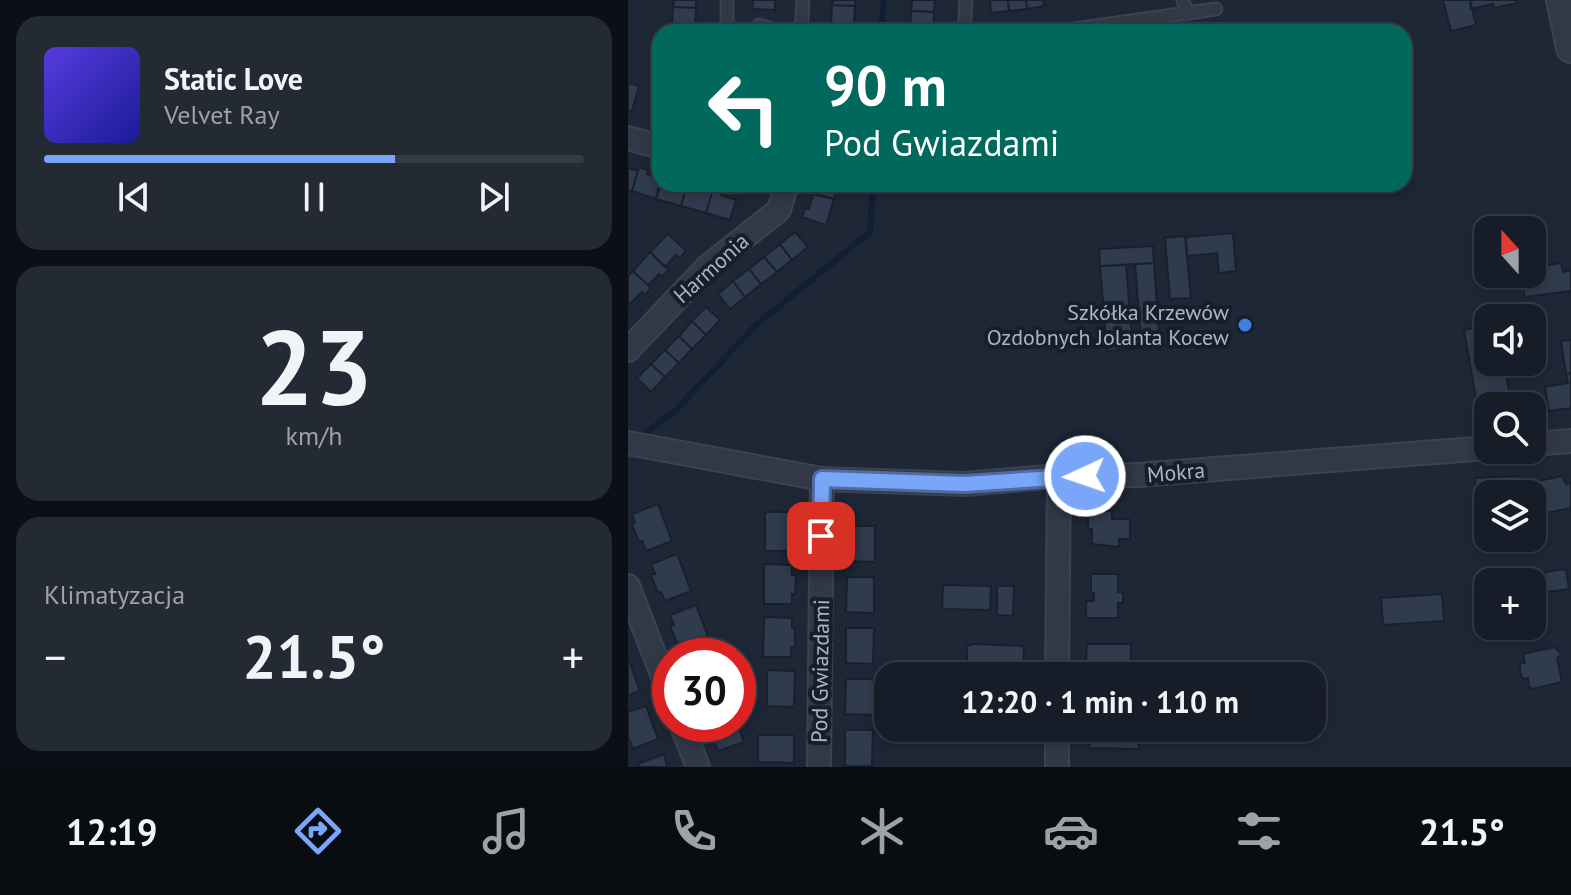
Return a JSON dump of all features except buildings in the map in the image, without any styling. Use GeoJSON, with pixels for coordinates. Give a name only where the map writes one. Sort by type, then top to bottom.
{"type":"FeatureCollection","features":[{"type":"Feature","properties":{"kind":"street"},"geometry":{"type":"LineString","coordinates":[[1565,10],[1571,48]]}},
{"type":"Feature","properties":{"kind":"street"},"geometry":{"type":"LineString","coordinates":[[628,138],[652,145]]}},
{"type":"Feature","properties":{"kind":"street","name":"Harmonia"},"geometry":{"type":"LineString","coordinates":[[628,350],[708,266],[779,210],[785,192]]}},
{"type":"Feature","properties":{"kind":"street"},"geometry":{"type":"LineString","coordinates":[[1546,443],[1571,441]]}},
{"type":"Feature","properties":{"kind":"street","name":"Mokra"},"geometry":{"type":"LineString","coordinates":[[628,443],[822,479],[965,484],[1059,476],[1138,475],[1474,449]]}},
{"type":"Feature","properties":{"kind":"street"},"geometry":{"type":"LineString","coordinates":[[1057,662],[1059,476]]}},
{"type":"Feature","properties":{"kind":"street","name":"Pod Gwiazdami"},"geometry":{"type":"LineString","coordinates":[[819,767],[822,479]]}},
{"type":"Feature","properties":{"kind":"street"},"geometry":{"type":"LineString","coordinates":[[628,586],[652,648]]}},
{"type":"Feature","properties":{"kind":"street"},"geometry":{"type":"LineString","coordinates":[[688,742],[698,767]]}},
{"type":"Feature","properties":{"kind":"street"},"geometry":{"type":"LineString","coordinates":[[1057,742],[1057,767]]}},
{"type":"Feature","properties":{"kind":"lane"},"geometry":{"type":"LineString","coordinates":[[727,0],[727,24]]}},
{"type":"Feature","properties":{"kind":"lane"},"geometry":{"type":"LineString","coordinates":[[802,24],[803,0]]}},
{"type":"Feature","properties":{"kind":"lane"},"geometry":{"type":"LineString","coordinates":[[964,24],[966,0]]}},
{"type":"Feature","properties":{"kind":"lane"},"geometry":{"type":"LineString","coordinates":[[1183,0],[1187,14]]}},
{"type":"Feature","properties":{"kind":"lane"},"geometry":{"type":"LineString","coordinates":[[1113,24],[1216,9]]}},
{"type":"Feature","properties":{"kind":"waterway"},"geometry":{"type":"LineString","coordinates":[[882,24],[884,0]]}},
{"type":"Feature","properties":{"kind":"waterway"},"geometry":{"type":"LineString","coordinates":[[641,437],[675,411],[756,325],[870,232],[872,192]]}},
{"type":"Feature","properties":{"kind":"place","name":"Szkółka Krzewów Ozdobnych Jolanta Kocew"},"geometry":{"type":"Point","coordinates":[1245,325]}},
{"type":"Feature","properties":{"kind":"route"},"geometry":{"type":"LineString","coordinates":[[821,536],[822,479],[995,484],[1085,476]]}}]}
